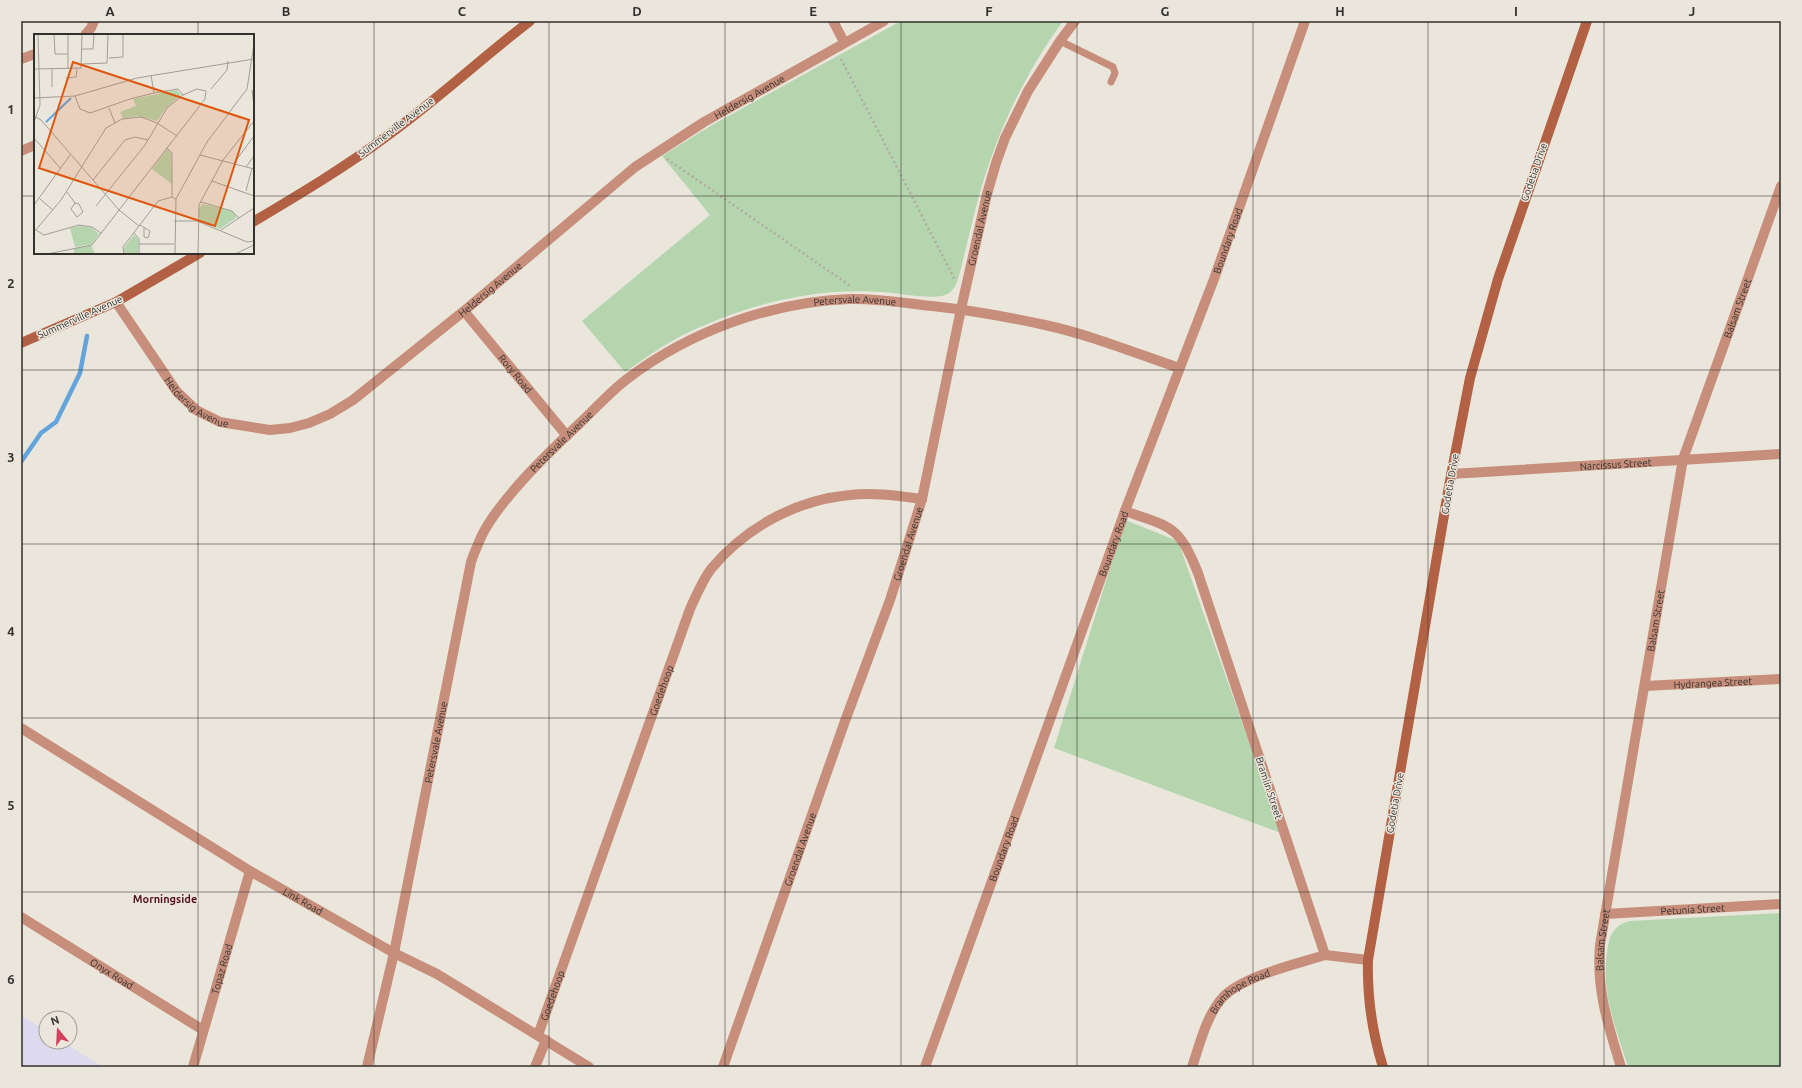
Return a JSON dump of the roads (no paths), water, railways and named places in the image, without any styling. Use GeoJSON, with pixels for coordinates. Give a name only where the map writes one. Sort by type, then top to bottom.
{"type":"FeatureCollection","features":[{"type":"Feature","properties":{"kind":"street"},"geometry":{"type":"LineString","coordinates":[[86,34],[94,21]]}},
{"type":"Feature","properties":{"kind":"street","name":"Summerville Avenue"},"geometry":{"type":"LineString","coordinates":[[254,221],[317,184],[391,133],[530,21]]}},
{"type":"Feature","properties":{"kind":"street"},"geometry":{"type":"LineString","coordinates":[[833,21],[844,42]]}},
{"type":"Feature","properties":{"kind":"street","name":"Heldersig Avenue"},"geometry":{"type":"LineString","coordinates":[[116,302],[177,392],[196,410],[220,422],[270,430],[290,428],[308,423],[330,414],[353,400],[464,311],[635,167],[704,122],[844,42],[884,21]]}},
{"type":"Feature","properties":{"kind":"street","name":"Groendal Avenue"},"geometry":{"type":"LineString","coordinates":[[723,1067],[842,728],[890,600],[922,499],[961,309],[987,194],[996,163],[1005,138],[1028,91],[1060,41],[1075,21]]}},
{"type":"Feature","properties":{"kind":"street","name":"Boundary Road"},"geometry":{"type":"LineString","coordinates":[[925,1067],[1125,511],[1214,279],[1305,21]]}},
{"type":"Feature","properties":{"kind":"street","name":"Godetia Drive"},"geometry":{"type":"LineString","coordinates":[[1368,960],[1451,474],[1470,378],[1498,279],[1587,21]]}},
{"type":"Feature","properties":{"kind":"street"},"geometry":{"type":"LineString","coordinates":[[21,59],[34,54]]}},
{"type":"Feature","properties":{"kind":"street"},"geometry":{"type":"LineString","coordinates":[[21,151],[34,145]]}},
{"type":"Feature","properties":{"kind":"street","name":"Balsam Street"},"geometry":{"type":"LineString","coordinates":[[1621,1067],[1601,994],[1598,966],[1605,914],[1683,459],[1781,186]]}},
{"type":"Feature","properties":{"kind":"street","name":"Summerville Avenue"},"geometry":{"type":"LineString","coordinates":[[21,343],[116,302],[198,254]]}},
{"type":"Feature","properties":{"kind":"street","name":"Petersvale Avenue"},"geometry":{"type":"LineString","coordinates":[[366,1067],[394,953],[470,562],[482,535],[497,511],[567,436],[626,379],[688,341],[736,321],[797,305],[850,299],[903,302],[961,309],[1047,325],[1116,346],[1179,368]]}},
{"type":"Feature","properties":{"kind":"street","name":"Rory Road"},"geometry":{"type":"LineString","coordinates":[[464,311],[567,436]]}},
{"type":"Feature","properties":{"kind":"street","name":"Narcissus Street"},"geometry":{"type":"LineString","coordinates":[[1451,474],[1781,454]]}},
{"type":"Feature","properties":{"kind":"street","name":"Goedehoop"},"geometry":{"type":"LineString","coordinates":[[535,1067],[542,1037],[690,609],[698,590],[711,570],[732,547],[757,527],[792,508],[823,498],[851,494],[888,495],[922,499]]}},
{"type":"Feature","properties":{"kind":"street","name":"Bramlin Street"},"geometry":{"type":"LineString","coordinates":[[1125,511],[1168,528],[1178,536],[1187,548],[1198,573],[1325,955]]}},
{"type":"Feature","properties":{"kind":"street","name":"Hydrangea Street"},"geometry":{"type":"LineString","coordinates":[[1645,686],[1781,679]]}},
{"type":"Feature","properties":{"kind":"street","name":"Link Road"},"geometry":{"type":"LineString","coordinates":[[21,728],[250,871],[394,953],[437,974],[590,1067]]}},
{"type":"Feature","properties":{"kind":"street","name":"Topaz Road"},"geometry":{"type":"LineString","coordinates":[[193,1067],[250,871]]}},
{"type":"Feature","properties":{"kind":"street","name":"Petunia Street"},"geometry":{"type":"LineString","coordinates":[[1605,914],[1781,904]]}},
{"type":"Feature","properties":{"kind":"street","name":"Onyx Road"},"geometry":{"type":"LineString","coordinates":[[21,917],[203,1030]]}},
{"type":"Feature","properties":{"kind":"street"},"geometry":{"type":"LineString","coordinates":[[1325,955],[1368,960],[1368,1001],[1370,1020],[1383,1067]]}},
{"type":"Feature","properties":{"kind":"street","name":"Bramhope Road"},"geometry":{"type":"LineString","coordinates":[[1192,1067],[1206,1026],[1224,997],[1237,987],[1255,978],[1325,955]]}},
{"type":"Feature","properties":{"kind":"lane"},"geometry":{"type":"LineString","coordinates":[[1060,41],[1112,67],[1115,72],[1111,82]]}},
{"type":"Feature","properties":{"kind":"waterway"},"geometry":{"type":"LineString","coordinates":[[21,462],[41,433],[56,422],[80,373],[87,336]]}},
{"type":"Feature","properties":{"kind":"district","name":"Morningside"},"geometry":{"type":"Point","coordinates":[165,899]}}]}
